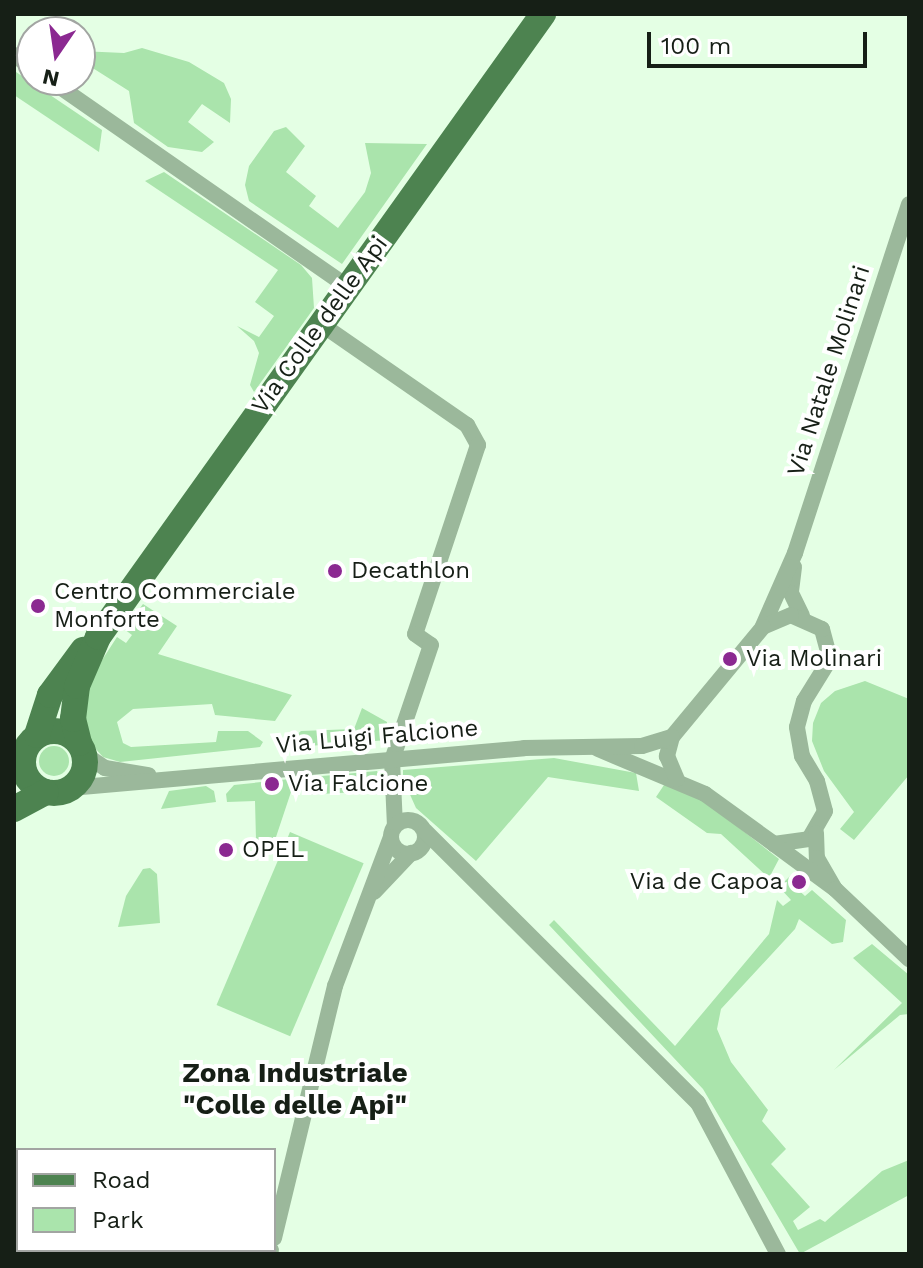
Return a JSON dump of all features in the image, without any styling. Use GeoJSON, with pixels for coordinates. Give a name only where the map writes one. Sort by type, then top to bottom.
{"type":"FeatureCollection","features":[{"type":"Feature","properties":{"kind":"main road","name":"Via Colle delle Api"},"geometry":{"type":"LineString","coordinates":[[81,748],[73,719],[77,686],[98,637],[543,14]]}},
{"type":"Feature","properties":{"kind":"main road","name":"Via Colle delle Api"},"geometry":{"type":"LineString","coordinates":[[37,735],[50,695],[73,658],[98,637]]}},
{"type":"Feature","properties":{"kind":"main road"},"geometry":{"type":"LineString","coordinates":[[14,809],[58,790],[83,773],[81,748],[59,731],[37,735],[18,766],[29,781],[58,790]]}},
{"type":"Feature","properties":{"kind":"street"},"geometry":{"type":"LineString","coordinates":[[73,96],[348,287]]}},
{"type":"Feature","properties":{"kind":"street","name":"Via Natale Molinari"},"geometry":{"type":"LineString","coordinates":[[672,737],[763,627],[795,553],[909,204]]}},
{"type":"Feature","properties":{"kind":"street"},"geometry":{"type":"LineString","coordinates":[[321,324],[467,425],[478,445],[415,634],[431,645],[392,760],[397,792],[393,831],[395,848],[452,860]]}},
{"type":"Feature","properties":{"kind":"street","name":"Via Natale Molinari"},"geometry":{"type":"LineString","coordinates":[[795,553],[791,593],[802,616]]}},
{"type":"Feature","properties":{"kind":"street"},"geometry":{"type":"LineString","coordinates":[[763,627],[774,619],[802,616],[822,629],[831,651],[826,671],[804,701],[797,727],[802,756],[823,797],[824,819],[816,833],[800,842],[774,844]]}},
{"type":"Feature","properties":{"kind":"street"},"geometry":{"type":"LineString","coordinates":[[672,737],[667,756],[677,779]]}},
{"type":"Feature","properties":{"kind":"street","name":"Via Luigi Falcione"},"geometry":{"type":"LineString","coordinates":[[58,790],[161,778],[524,748],[642,746],[672,737]]}},
{"type":"Feature","properties":{"kind":"street","name":"Via Luigi Falcione"},"geometry":{"type":"LineString","coordinates":[[81,748],[105,768],[161,778]]}},
{"type":"Feature","properties":{"kind":"street","name":"Via Luigi Falcione"},"geometry":{"type":"LineString","coordinates":[[598,749],[677,779],[730,810],[835,889]]}},
{"type":"Feature","properties":{"kind":"street"},"geometry":{"type":"LineString","coordinates":[[397,792],[421,826],[452,860],[698,1103],[778,1254]]}},
{"type":"Feature","properties":{"kind":"street"},"geometry":{"type":"LineString","coordinates":[[276,1230],[335,986],[393,831],[405,820],[421,826]]}},
{"type":"Feature","properties":{"kind":"street"},"geometry":{"type":"LineString","coordinates":[[365,903],[425,842],[421,826]]}},
{"type":"Feature","properties":{"kind":"street"},"geometry":{"type":"LineString","coordinates":[[816,833],[817,858],[835,889],[909,959]]}},
{"type":"Feature","properties":{"kind":"green space"},"geometry":{"type":"Polygon","coordinates":[[[142,48],[189,62],[224,83],[231,99],[230,123],[202,104],[188,122],[214,142],[202,152],[168,147],[134,123],[129,91],[96,70],[96,52],[124,53],[142,48]]]}},
{"type":"Feature","properties":{"kind":"green space"},"geometry":{"type":"Polygon","coordinates":[[[16,72],[16,96],[52,96],[102,130],[99,152],[14,95],[16,72]]]}},
{"type":"Feature","properties":{"kind":"green space"},"geometry":{"type":"Polygon","coordinates":[[[286,127],[305,146],[286,172],[316,196],[309,206],[338,228],[365,192],[371,173],[365,143],[427,144],[342,264],[249,201],[245,185],[249,166],[274,131],[286,127]]]}},
{"type":"Feature","properties":{"kind":"green space"},"geometry":{"type":"Polygon","coordinates":[[[164,172],[301,265],[312,278],[314,308],[254,392],[250,385],[259,353],[254,341],[237,326],[259,337],[274,316],[255,302],[278,270],[145,181],[164,172]]]}},
{"type":"Feature","properties":{"kind":"green space"},"geometry":{"type":"Polygon","coordinates":[[[143,604],[177,626],[158,654],[292,695],[275,721],[215,715],[212,704],[133,709],[117,722],[123,743],[131,747],[216,742],[218,731],[248,731],[263,742],[260,747],[120,762],[103,757],[85,737],[81,721],[91,677],[117,637],[126,643],[132,635],[124,629],[143,604]]]}},
{"type":"Feature","properties":{"kind":"green space"},"geometry":{"type":"Polygon","coordinates":[[[865,681],[909,699],[909,775],[854,840],[840,829],[854,812],[824,771],[812,741],[813,723],[821,703],[835,691],[865,681]]]}},
{"type":"Feature","properties":{"kind":"green space"},"geometry":{"type":"Polygon","coordinates":[[[362,708],[387,722],[388,740],[282,748],[301,731],[354,729],[362,708]]]}},
{"type":"Feature","properties":{"kind":"green space"},"geometry":{"type":"Polygon","coordinates":[[[54,746],[60,747],[68,755],[68,767],[60,775],[54,776],[48,775],[40,767],[39,761],[40,755],[48,747],[54,746]]]}},
{"type":"Feature","properties":{"kind":"green space"},"geometry":{"type":"Polygon","coordinates":[[[554,758],[636,773],[639,791],[548,777],[476,861],[416,808],[403,779],[403,770],[554,758]]]}},
{"type":"Feature","properties":{"kind":"green space"},"geometry":{"type":"Polygon","coordinates":[[[377,771],[390,797],[375,791],[303,795],[311,777],[377,771]]]}},
{"type":"Feature","properties":{"kind":"green space"},"geometry":{"type":"Polygon","coordinates":[[[290,779],[294,783],[270,855],[256,840],[255,801],[227,802],[226,794],[234,785],[290,779]]]}},
{"type":"Feature","properties":{"kind":"green space"},"geometry":{"type":"Polygon","coordinates":[[[666,782],[702,799],[779,859],[769,878],[721,834],[707,833],[656,797],[666,782]]]}},
{"type":"Feature","properties":{"kind":"green space"},"geometry":{"type":"Polygon","coordinates":[[[206,786],[214,791],[216,802],[161,809],[169,791],[206,786]]]}},
{"type":"Feature","properties":{"kind":"green space"},"geometry":{"type":"Polygon","coordinates":[[[290,832],[364,863],[290,1036],[217,1005],[290,832]]]}},
{"type":"Feature","properties":{"kind":"green space"},"geometry":{"type":"Polygon","coordinates":[[[150,868],[157,874],[160,923],[118,927],[126,896],[143,869],[150,868]]]}},
{"type":"Feature","properties":{"kind":"green space"},"geometry":{"type":"Polygon","coordinates":[[[792,874],[797,877],[792,884],[805,896],[812,890],[846,920],[843,942],[832,944],[799,919],[795,929],[721,1009],[717,1029],[731,1062],[768,1110],[762,1121],[786,1149],[771,1164],[810,1207],[793,1221],[798,1230],[820,1219],[825,1222],[882,1171],[909,1160],[909,1195],[800,1254],[703,1089],[549,925],[554,920],[675,1046],[769,934],[777,900],[783,906],[791,900],[779,887],[792,874]]]}},
{"type":"Feature","properties":{"kind":"green space"},"geometry":{"type":"Polygon","coordinates":[[[872,944],[909,975],[909,1014],[900,1015],[834,1070],[902,1003],[853,958],[872,944]]]}},
{"type":"Feature","properties":{"kind":"place","name":"Decathlon"},"geometry":{"type":"Point","coordinates":[335,571]}},
{"type":"Feature","properties":{"kind":"place","name":"Centro Commerciale Monforte"},"geometry":{"type":"Point","coordinates":[38,606]}},
{"type":"Feature","properties":{"kind":"place","name":"Via Molinari"},"geometry":{"type":"Point","coordinates":[730,659]}},
{"type":"Feature","properties":{"kind":"place","name":"Via Falcione"},"geometry":{"type":"Point","coordinates":[272,784]}},
{"type":"Feature","properties":{"kind":"place","name":"OPEL"},"geometry":{"type":"Point","coordinates":[226,850]}},
{"type":"Feature","properties":{"kind":"place","name":"Via de Capoa"},"geometry":{"type":"Point","coordinates":[799,882]}},
{"type":"Feature","properties":{"kind":"district","name":"Zona Industriale \"Colle delle Api\""},"geometry":{"type":"Point","coordinates":[295,1089]}}]}
